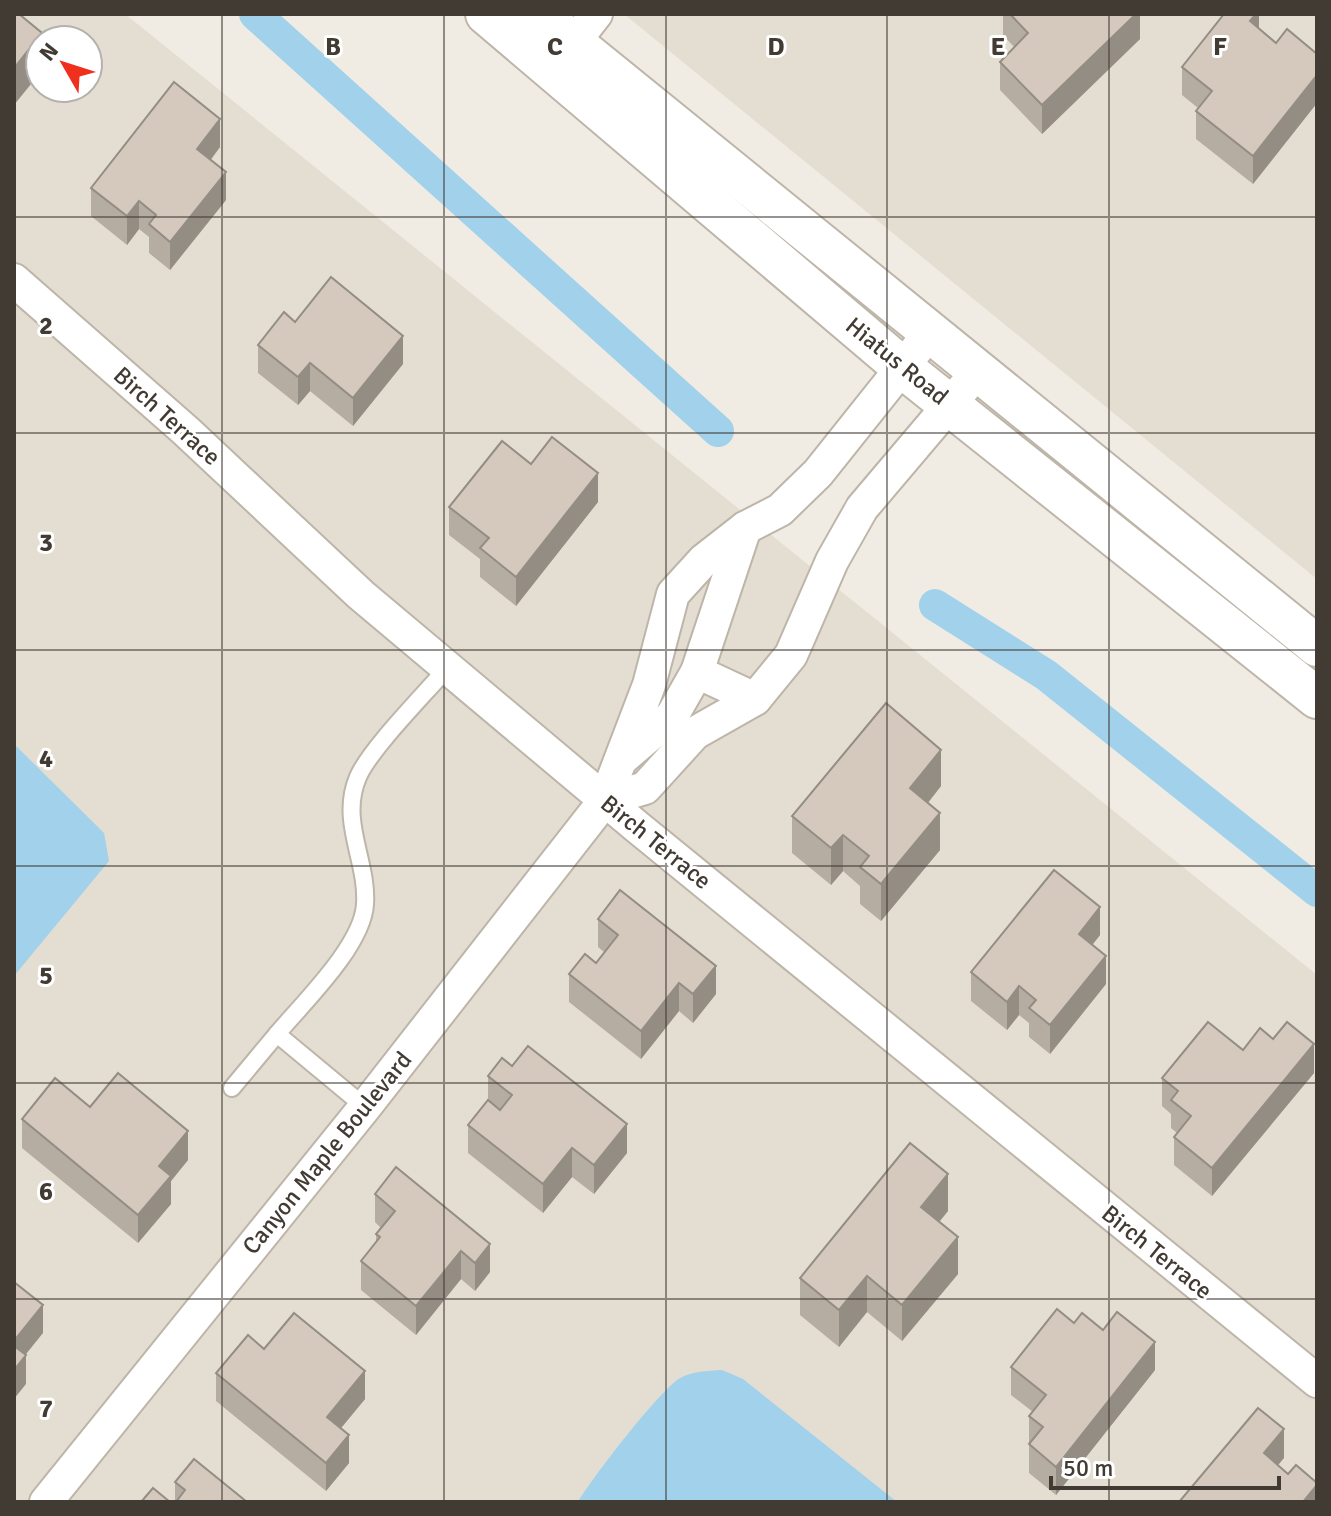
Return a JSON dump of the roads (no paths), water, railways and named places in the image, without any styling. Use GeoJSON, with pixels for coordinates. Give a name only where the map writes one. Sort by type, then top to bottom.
{"type":"FeatureCollection","features":[{"type":"Feature","properties":{"kind":"street","name":"Hiatus Road"},"geometry":{"type":"LineString","coordinates":[[486,14],[574,43],[903,368],[1317,698]]}},
{"type":"Feature","properties":{"kind":"street","name":"Hiatus Road"},"geometry":{"type":"LineString","coordinates":[[538,14],[932,330],[978,371],[1317,646]]}},
{"type":"Feature","properties":{"kind":"street","name":"Birch Terrace"},"geometry":{"type":"LineString","coordinates":[[14,280],[186,431],[361,595],[447,668],[1317,1381]]}},
{"type":"Feature","properties":{"kind":"street","name":"Canyon Maple Boulevard"},"geometry":{"type":"LineString","coordinates":[[46,1502],[365,1107],[605,800],[649,685],[673,594],[704,560],[745,528],[780,510],[818,473],[932,330]]}},
{"type":"Feature","properties":{"kind":"street"},"geometry":{"type":"LineString","coordinates":[[605,800],[645,788],[695,733],[755,699],[791,655],[832,561],[862,508],[978,371]]}},
{"type":"Feature","properties":{"kind":"street","name":"Canyon Maple Boulevard"},"geometry":{"type":"LineString","coordinates":[[622,759],[672,716],[697,672],[745,528]]}},
{"type":"Feature","properties":{"kind":"street"},"geometry":{"type":"LineString","coordinates":[[697,672],[755,699]]}},
{"type":"Feature","properties":{"kind":"lane"},"geometry":{"type":"LineString","coordinates":[[232,1088],[341,956],[360,926],[365,904],[364,881],[351,812],[358,777],[447,668]]}},
{"type":"Feature","properties":{"kind":"lane"},"geometry":{"type":"LineString","coordinates":[[277,1034],[365,1107]]}},
{"type":"Feature","properties":{"kind":"water"},"geometry":{"type":"Polygon","coordinates":[[[14,744],[104,833],[109,861],[14,976],[14,744]]]}},
{"type":"Feature","properties":{"kind":"water"},"geometry":{"type":"Polygon","coordinates":[[[722,1370],[743,1379],[897,1502],[578,1502],[626,1436],[670,1386],[690,1374],[722,1370]]]}},
{"type":"Feature","properties":{"kind":"waterway"},"geometry":{"type":"LineString","coordinates":[[255,14],[718,431]]}},
{"type":"Feature","properties":{"kind":"waterway"},"geometry":{"type":"LineString","coordinates":[[935,605],[1046,675],[1317,891]]}}]}
